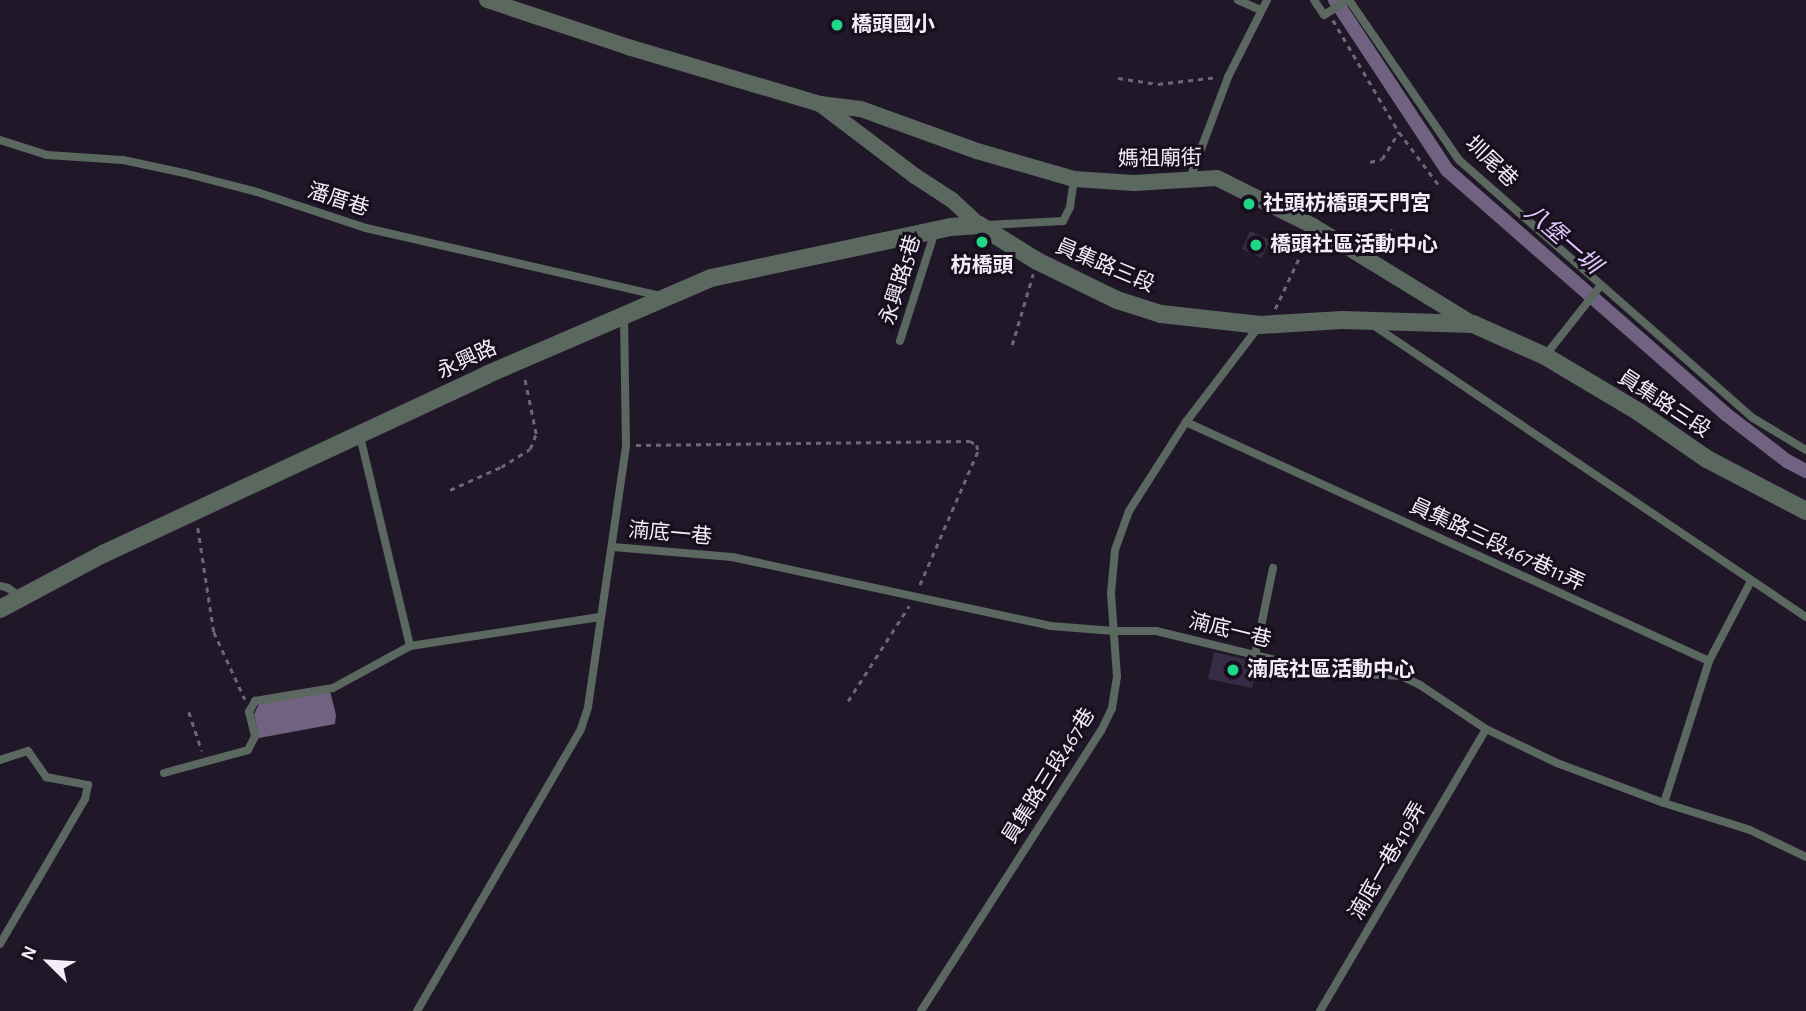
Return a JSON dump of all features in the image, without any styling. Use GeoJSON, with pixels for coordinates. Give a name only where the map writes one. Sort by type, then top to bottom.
{"type":"FeatureCollection","features":[{"type":"Feature","properties":{"kind":"street","name":"員集路三段"},"geometry":{"type":"LineString","coordinates":[[487,0],[628,47],[820,104],[915,176],[952,200],[979,225],[1037,261],[1117,300],[1161,314],[1260,325],[1366,320],[1474,324],[1545,356],[1639,412],[1707,459],[1806,511]]}},
{"type":"Feature","properties":{"kind":"street","name":"媽祖廟街"},"geometry":{"type":"LineString","coordinates":[[820,104],[861,109],[977,151],[1074,179],[1133,183],[1217,178],[1313,226],[1474,324]]}},
{"type":"Feature","properties":{"kind":"street","name":"永興路"},"geometry":{"type":"LineString","coordinates":[[0,609],[196,512],[521,360],[711,278],[934,230],[979,225]]}},
{"type":"Feature","properties":{"kind":"lane"},"geometry":{"type":"LineString","coordinates":[[1238,0],[1260,10]]}},
{"type":"Feature","properties":{"kind":"lane"},"geometry":{"type":"LineString","coordinates":[[1189,181],[1228,77],[1267,0]]}},
{"type":"Feature","properties":{"kind":"lane"},"geometry":{"type":"LineString","coordinates":[[1314,0],[1324,15],[1348,0]]}},
{"type":"Feature","properties":{"kind":"lane","name":"圳尾巷"},"geometry":{"type":"LineString","coordinates":[[1348,0],[1459,160],[1753,418],[1806,450]]}},
{"type":"Feature","properties":{"kind":"lane","name":"潘厝巷"},"geometry":{"type":"LineString","coordinates":[[0,140],[47,155],[123,160],[184,173],[257,192],[366,228],[665,297]]}},
{"type":"Feature","properties":{"kind":"lane"},"geometry":{"type":"LineString","coordinates":[[979,225],[1063,221],[1070,207],[1074,179]]}},
{"type":"Feature","properties":{"kind":"lane","name":"永興路5巷"},"geometry":{"type":"LineString","coordinates":[[900,341],[934,230]]}},
{"type":"Feature","properties":{"kind":"lane"},"geometry":{"type":"LineString","coordinates":[[1545,356],[1601,285]]}},
{"type":"Feature","properties":{"kind":"lane","name":"湳底一巷"},"geometry":{"type":"LineString","coordinates":[[417,1011],[581,729],[588,707],[626,445],[624,314]]}},
{"type":"Feature","properties":{"kind":"lane"},"geometry":{"type":"LineString","coordinates":[[1366,320],[1806,617]]}},
{"type":"Feature","properties":{"kind":"lane","name":"員集路三段467巷"},"geometry":{"type":"LineString","coordinates":[[921,1011],[1101,732],[1112,708],[1116,677],[1111,593],[1115,550],[1129,511],[1186,422],[1260,325]]}},
{"type":"Feature","properties":{"kind":"lane","name":"員集路三段467巷11弄"},"geometry":{"type":"LineString","coordinates":[[1186,422],[1709,662]]}},
{"type":"Feature","properties":{"kind":"lane"},"geometry":{"type":"LineString","coordinates":[[360,436],[410,646]]}},
{"type":"Feature","properties":{"kind":"lane","name":"湳底一巷"},"geometry":{"type":"LineString","coordinates":[[613,547],[732,557],[1051,625],[1114,631],[1156,631],[1325,672],[1401,676],[1420,685],[1486,729],[1557,763],[1664,803],[1750,830],[1806,857]]}},
{"type":"Feature","properties":{"kind":"lane"},"geometry":{"type":"LineString","coordinates":[[1255,655],[1273,568]]}},
{"type":"Feature","properties":{"kind":"lane"},"geometry":{"type":"LineString","coordinates":[[1664,803],[1709,662],[1751,580]]}},
{"type":"Feature","properties":{"kind":"lane"},"geometry":{"type":"LineString","coordinates":[[0,586],[8,588],[20,597]]}},
{"type":"Feature","properties":{"kind":"lane"},"geometry":{"type":"LineString","coordinates":[[164,772],[248,750],[255,736],[250,708],[255,701],[333,688],[410,646],[600,617]]}},
{"type":"Feature","properties":{"kind":"lane","name":"湳底一巷419弄"},"geometry":{"type":"LineString","coordinates":[[1321,1011],[1486,729]]}},
{"type":"Feature","properties":{"kind":"lane"},"geometry":{"type":"LineString","coordinates":[[0,760],[28,751],[46,777],[88,785],[85,799],[0,944]]}},
{"type":"Feature","properties":{"kind":"path"},"geometry":{"type":"LineString","coordinates":[[1324,15],[1334,21],[1399,132],[1441,188]]}},
{"type":"Feature","properties":{"kind":"path"},"geometry":{"type":"LineString","coordinates":[[1118,78],[1158,84],[1200,77],[1228,77]]}},
{"type":"Feature","properties":{"kind":"path"},"geometry":{"type":"LineString","coordinates":[[1370,162],[1382,159],[1399,132]]}},
{"type":"Feature","properties":{"kind":"path"},"geometry":{"type":"LineString","coordinates":[[1260,325],[1273,315],[1313,226]]}},
{"type":"Feature","properties":{"kind":"path"},"geometry":{"type":"LineString","coordinates":[[1373,263],[1394,226]]}},
{"type":"Feature","properties":{"kind":"path"},"geometry":{"type":"LineString","coordinates":[[1012,345],[1037,261]]}},
{"type":"Feature","properties":{"kind":"path"},"geometry":{"type":"LineString","coordinates":[[450,490],[500,467],[530,449],[536,434],[521,360]]}},
{"type":"Feature","properties":{"kind":"path"},"geometry":{"type":"LineString","coordinates":[[626,445],[970,441],[977,445],[978,452],[915,598],[848,701]]}},
{"type":"Feature","properties":{"kind":"path"},"geometry":{"type":"LineString","coordinates":[[196,512],[214,632],[232,677],[250,708]]}},
{"type":"Feature","properties":{"kind":"path"},"geometry":{"type":"LineString","coordinates":[[188,712],[205,761]]}},
{"type":"Feature","properties":{"kind":"shaded area"},"geometry":{"type":"Polygon","coordinates":[[[330,691],[336,715],[335,724],[259,738],[254,714],[259,704],[330,691]]]}},
{"type":"Feature","properties":{"kind":"building","name":"橋頭社區活動中心"},"geometry":{"type":"Polygon","coordinates":[[[1250,231],[1270,240],[1262,258],[1242,249],[1250,231]]]}},
{"type":"Feature","properties":{"kind":"building","name":"湳底社區活動中心"},"geometry":{"type":"Polygon","coordinates":[[[1214,652],[1258,662],[1252,688],[1208,679],[1214,652]]]}},
{"type":"Feature","properties":{"kind":"waterway","name":"八堡一圳"},"geometry":{"type":"LineString","coordinates":[[1335,0],[1447,170],[1727,415],[1787,461],[1806,471]]}},
{"type":"Feature","properties":{"kind":"place","name":"橋頭國小"},"geometry":{"type":"Point","coordinates":[837,25]}},
{"type":"Feature","properties":{"kind":"place","name":"社頭枋橋頭天門宮"},"geometry":{"type":"Point","coordinates":[1249,204]}},
{"type":"Feature","properties":{"kind":"place","name":"枋橋頭"},"geometry":{"type":"Point","coordinates":[982,242]}},
{"type":"Feature","properties":{"kind":"place","name":"橋頭社區活動中心"},"geometry":{"type":"Point","coordinates":[1256,245]}},
{"type":"Feature","properties":{"kind":"place","name":"湳底社區活動中心"},"geometry":{"type":"Point","coordinates":[1233,670]}}]}
